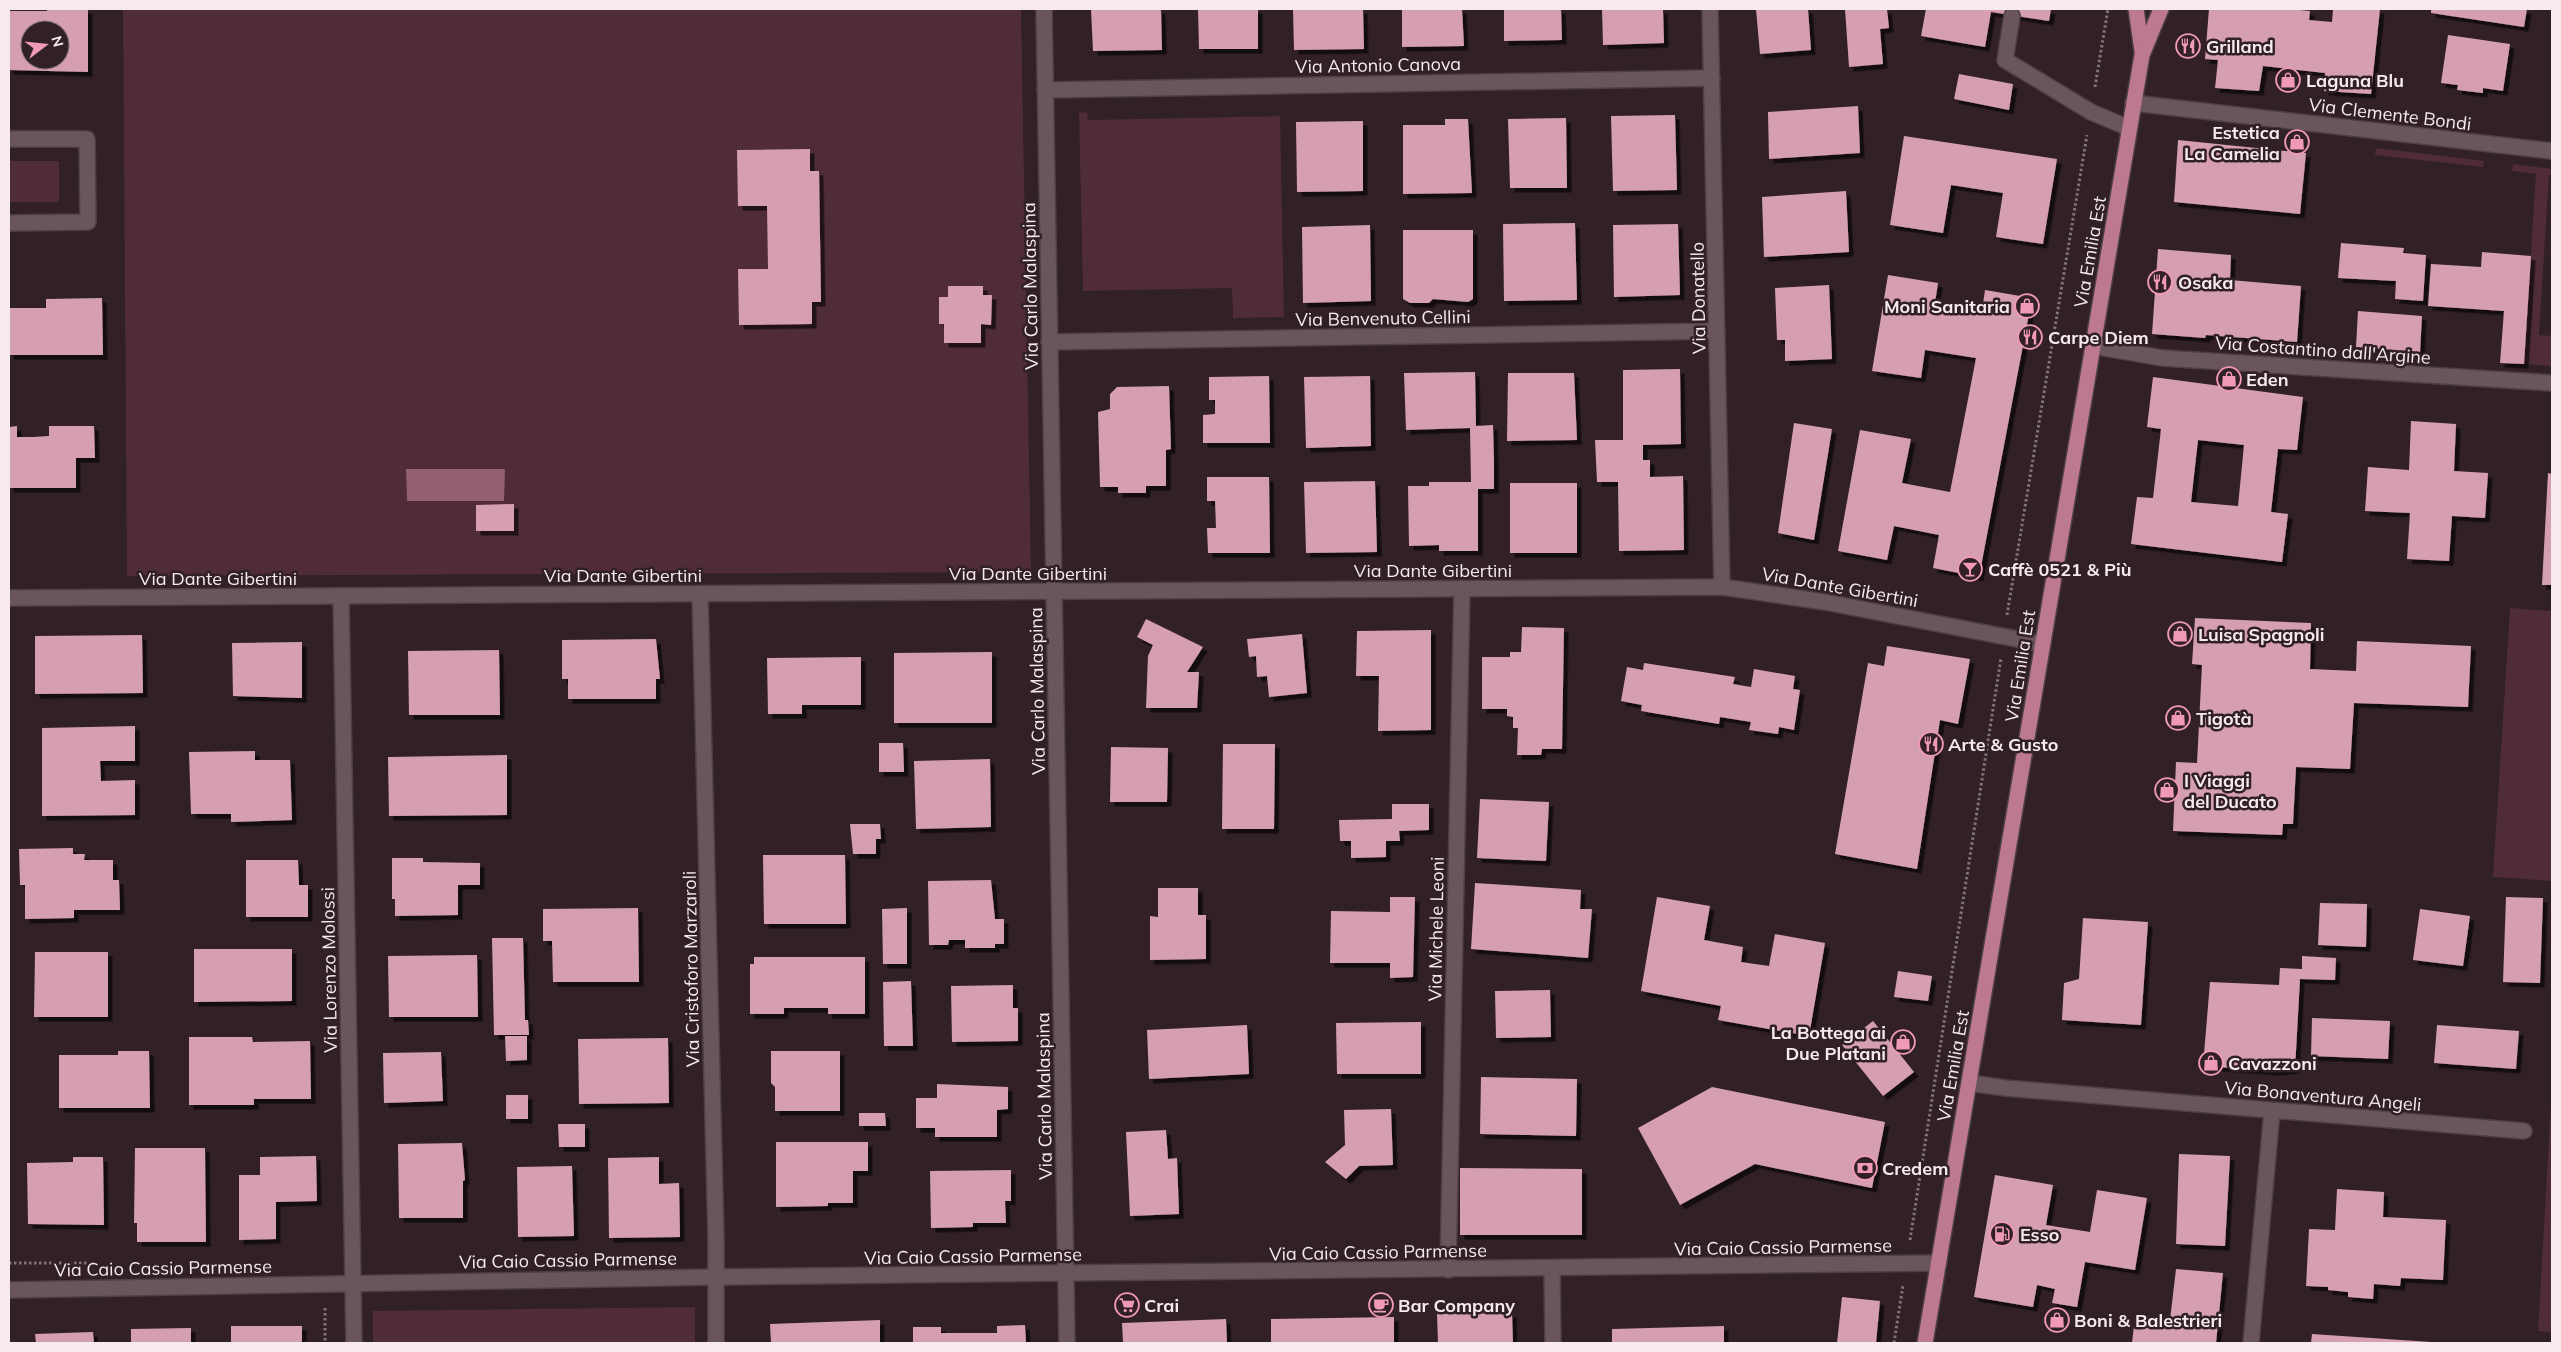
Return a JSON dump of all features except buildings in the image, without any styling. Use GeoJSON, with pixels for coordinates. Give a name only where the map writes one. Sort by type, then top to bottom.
{"type":"FeatureCollection","features":[{"type":"Feature","properties":{"kind":"main road","name":"Via Emilia Est"},"geometry":{"type":"LineString","coordinates":[[2136,9],[2142,55]]}},
{"type":"Feature","properties":{"kind":"main road","name":"Via Emilia Est"},"geometry":{"type":"LineString","coordinates":[[1925,1343],[2142,55],[2161,9]]}},
{"type":"Feature","properties":{"kind":"street","name":"Via Carlo Malaspina"},"geometry":{"type":"LineString","coordinates":[[1044,9],[1067,1343]]}},
{"type":"Feature","properties":{"kind":"street","name":"Via Donatello"},"geometry":{"type":"LineString","coordinates":[[1710,9],[1722,587]]}},
{"type":"Feature","properties":{"kind":"street"},"geometry":{"type":"LineString","coordinates":[[2012,16],[2005,60],[2091,112],[2130,128]]}},
{"type":"Feature","properties":{"kind":"street","name":"Via Antonio Canova"},"geometry":{"type":"LineString","coordinates":[[1045,90],[1712,78]]}},
{"type":"Feature","properties":{"kind":"street","name":"Via Clemente Bondi"},"geometry":{"type":"LineString","coordinates":[[2134,103],[2552,152]]}},
{"type":"Feature","properties":{"kind":"street"},"geometry":{"type":"LineString","coordinates":[[9,140],[87,140],[88,222],[9,223]]}},
{"type":"Feature","properties":{"kind":"street","name":"Via Benvenuto Cellini"},"geometry":{"type":"LineString","coordinates":[[1049,342],[1717,331]]}},
{"type":"Feature","properties":{"kind":"street","name":"Via Costantino dall'Argine"},"geometry":{"type":"LineString","coordinates":[[2093,346],[2162,358],[2552,384]]}},
{"type":"Feature","properties":{"kind":"street","name":"Via Dante Gibertini"},"geometry":{"type":"LineString","coordinates":[[9,598],[1722,587],[1825,602],[2043,644]]}},
{"type":"Feature","properties":{"kind":"street","name":"Via Michele Leoni"},"geometry":{"type":"LineString","coordinates":[[1448,1270],[1462,588]]}},
{"type":"Feature","properties":{"kind":"street","name":"Via Cristoforo Marzaroli"},"geometry":{"type":"LineString","coordinates":[[700,594],[716,1343]]}},
{"type":"Feature","properties":{"kind":"street","name":"Via Lorenzo Molossi"},"geometry":{"type":"LineString","coordinates":[[341,596],[354,1343]]}},
{"type":"Feature","properties":{"kind":"street","name":"Via Bonaventura Angeli"},"geometry":{"type":"LineString","coordinates":[[1969,1083],[2272,1111],[2524,1131]]}},
{"type":"Feature","properties":{"kind":"street"},"geometry":{"type":"LineString","coordinates":[[2251,1343],[2272,1111]]}},
{"type":"Feature","properties":{"kind":"street","name":"Via Caio Cassio Parmense"},"geometry":{"type":"LineString","coordinates":[[9,1290],[353,1282],[716,1277],[1938,1264]]}},
{"type":"Feature","properties":{"kind":"street"},"geometry":{"type":"LineString","coordinates":[[1552,1269],[1553,1343]]}},
{"type":"Feature","properties":{"kind":"path"},"geometry":{"type":"LineString","coordinates":[[1894,1343],[2004,636],[2108,9]]}},
{"type":"Feature","properties":{"kind":"path"},"geometry":{"type":"LineString","coordinates":[[9,1263],[97,1262]]}},
{"type":"Feature","properties":{"kind":"shaded area"},"geometry":{"type":"Polygon","coordinates":[[[123,9],[1021,9],[1031,572],[127,576],[123,9]]]}},
{"type":"Feature","properties":{"kind":"shaded area"},"geometry":{"type":"Polygon","coordinates":[[[1087,112],[1088,120],[1280,116],[1284,317],[1233,318],[1232,288],[1083,291],[1079,113],[1087,112]]]}},
{"type":"Feature","properties":{"kind":"shaded area"},"geometry":{"type":"Polygon","coordinates":[[[2376,148],[2484,161],[2483,167],[2375,155],[2376,148]]]}},
{"type":"Feature","properties":{"kind":"shaded area"},"geometry":{"type":"Polygon","coordinates":[[[9,161],[59,161],[59,202],[9,202],[9,161]]]}},
{"type":"Feature","properties":{"kind":"shaded area"},"geometry":{"type":"Polygon","coordinates":[[[2513,164],[2552,169],[2552,175],[2549,175],[2539,335],[2552,336],[2552,366],[2524,364],[2536,174],[2512,171],[2513,164]]]}},
{"type":"Feature","properties":{"kind":"shaded area"},"geometry":{"type":"Polygon","coordinates":[[[406,469],[505,469],[504,501],[407,501],[406,469]]]}},
{"type":"Feature","properties":{"kind":"shaded area"},"geometry":{"type":"Polygon","coordinates":[[[2510,608],[2552,611],[2552,881],[2493,877],[2510,608]]]}},
{"type":"Feature","properties":{"kind":"shaded area"},"geometry":{"type":"Polygon","coordinates":[[[2552,1086],[2552,1332],[2538,1331],[2552,1086]]]}},
{"type":"Feature","properties":{"kind":"shaded area"},"geometry":{"type":"Polygon","coordinates":[[[695,1307],[695,1343],[373,1343],[373,1311],[695,1307]]]}},
{"type":"Feature","properties":{"kind":"place","name":"Grilland"},"geometry":{"type":"Point","coordinates":[2188,46]}},
{"type":"Feature","properties":{"kind":"place","name":"Laguna Blu"},"geometry":{"type":"Point","coordinates":[2288,80]}},
{"type":"Feature","properties":{"kind":"place","name":"Estetica La Camelia"},"geometry":{"type":"Point","coordinates":[2297,142]}},
{"type":"Feature","properties":{"kind":"place","name":"Osaka"},"geometry":{"type":"Point","coordinates":[2160,282]}},
{"type":"Feature","properties":{"kind":"place","name":"Moni Sanitaria"},"geometry":{"type":"Point","coordinates":[2027,306]}},
{"type":"Feature","properties":{"kind":"place","name":"Carpe Diem"},"geometry":{"type":"Point","coordinates":[2030,337]}},
{"type":"Feature","properties":{"kind":"place","name":"Eden"},"geometry":{"type":"Point","coordinates":[2229,379]}},
{"type":"Feature","properties":{"kind":"place","name":"Caffè 0521 & Più"},"geometry":{"type":"Point","coordinates":[1970,569]}},
{"type":"Feature","properties":{"kind":"place","name":"Luisa Spagnoli"},"geometry":{"type":"Point","coordinates":[2180,634]}},
{"type":"Feature","properties":{"kind":"place","name":"Tigotà"},"geometry":{"type":"Point","coordinates":[2178,718]}},
{"type":"Feature","properties":{"kind":"place","name":"Arte & Gusto"},"geometry":{"type":"Point","coordinates":[1931,744]}},
{"type":"Feature","properties":{"kind":"place","name":"I Viaggi del Ducato"},"geometry":{"type":"Point","coordinates":[2167,790]}},
{"type":"Feature","properties":{"kind":"place","name":"La Bottega ai Due Platani"},"geometry":{"type":"Point","coordinates":[1903,1042]}},
{"type":"Feature","properties":{"kind":"place","name":"Cavazzoni"},"geometry":{"type":"Point","coordinates":[2211,1063]}},
{"type":"Feature","properties":{"kind":"place","name":"Credem"},"geometry":{"type":"Point","coordinates":[1865,1168]}},
{"type":"Feature","properties":{"kind":"place","name":"Esso"},"geometry":{"type":"Point","coordinates":[2002,1234]}},
{"type":"Feature","properties":{"kind":"place","name":"Crai"},"geometry":{"type":"Point","coordinates":[1127,1305]}},
{"type":"Feature","properties":{"kind":"place","name":"Bar Company"},"geometry":{"type":"Point","coordinates":[1381,1305]}},
{"type":"Feature","properties":{"kind":"place","name":"Boni & Balestrieri"},"geometry":{"type":"Point","coordinates":[2057,1320]}}]}
